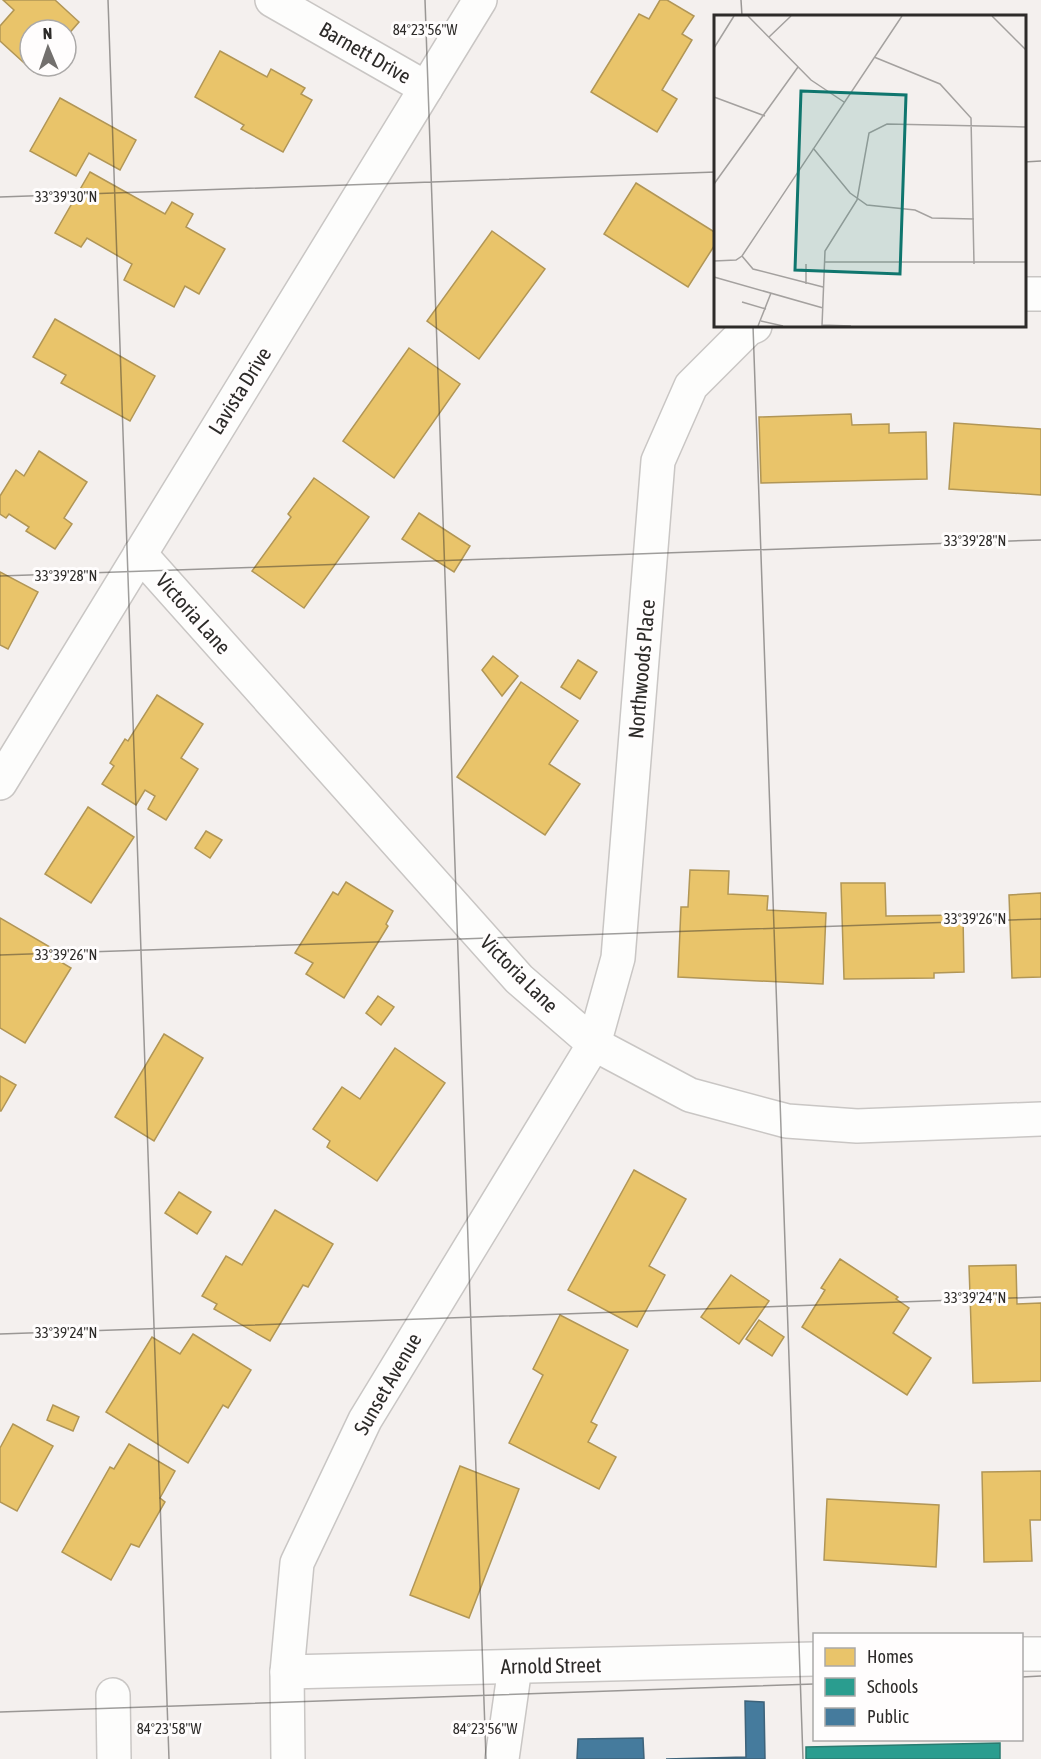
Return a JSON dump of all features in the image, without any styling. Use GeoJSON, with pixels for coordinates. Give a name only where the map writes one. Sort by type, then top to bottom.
{"type":"FeatureCollection","features":[{"type":"Feature","properties":{"kind":"street","name":"Barnett Drive"},"geometry":{"type":"LineString","coordinates":[[273,0],[426,88]]}},
{"type":"Feature","properties":{"kind":"street","name":"Lavista Drive"},"geometry":{"type":"LineString","coordinates":[[0,783],[480,0]]}},
{"type":"Feature","properties":{"kind":"street","name":"Northwoods Place"},"geometry":{"type":"LineString","coordinates":[[594,1044],[618,958],[658,461],[691,386],[753,327]]}},
{"type":"Feature","properties":{"kind":"street","name":"Victoria Lane"},"geometry":{"type":"LineString","coordinates":[[140,554],[519,979],[594,1044],[690,1095],[787,1120],[857,1126],[1041,1119]]}},
{"type":"Feature","properties":{"kind":"street","name":"Sunset Avenue"},"geometry":{"type":"LineString","coordinates":[[288,1759],[287,1672],[297,1563],[365,1420],[594,1044]]}},
{"type":"Feature","properties":{"kind":"street"},"geometry":{"type":"LineString","coordinates":[[1023,1654],[1041,1654]]}},
{"type":"Feature","properties":{"kind":"street","name":"Arnold Street"},"geometry":{"type":"LineString","coordinates":[[287,1672],[813,1659]]}},
{"type":"Feature","properties":{"kind":"street"},"geometry":{"type":"LineString","coordinates":[[502,1759],[515,1667]]}},
{"type":"Feature","properties":{"kind":"street"},"geometry":{"type":"LineString","coordinates":[[112,1695],[114,1759]]}},
{"type":"Feature","properties":{"kind":"building: Homes"},"geometry":{"type":"Polygon","coordinates":[[[3,0],[55,0],[75,18],[18,18],[18,57],[0,41],[0,26],[14,10],[3,0]]]}},
{"type":"Feature","properties":{"kind":"building: Homes"},"geometry":{"type":"Polygon","coordinates":[[[660,0],[667,0],[694,16],[682,34],[692,40],[662,90],[677,99],[657,132],[591,92],[639,14],[649,19],[660,0]]]}},
{"type":"Feature","properties":{"kind":"building: Homes"},"geometry":{"type":"Polygon","coordinates":[[[220,51],[267,77],[271,69],[305,88],[301,94],[312,100],[283,152],[241,129],[244,125],[195,97],[220,51]]]}},
{"type":"Feature","properties":{"kind":"building: Homes"},"geometry":{"type":"Polygon","coordinates":[[[60,98],[136,140],[120,170],[89,153],[76,176],[30,151],[60,98]]]}},
{"type":"Feature","properties":{"kind":"building: Homes"},"geometry":{"type":"Polygon","coordinates":[[[90,172],[165,214],[172,202],[193,214],[186,227],[225,249],[199,294],[185,286],[174,307],[124,280],[132,264],[87,238],[81,247],[55,233],[90,172]]]}},
{"type":"Feature","properties":{"kind":"building: Homes"},"geometry":{"type":"Polygon","coordinates":[[[636,183],[714,232],[714,246],[688,287],[604,234],[636,183]]]}},
{"type":"Feature","properties":{"kind":"building: Homes"},"geometry":{"type":"Polygon","coordinates":[[[492,231],[545,269],[479,359],[427,321],[492,231]]]}},
{"type":"Feature","properties":{"kind":"building: Homes"},"geometry":{"type":"Polygon","coordinates":[[[55,319],[155,376],[130,421],[61,383],[66,375],[33,357],[55,319]]]}},
{"type":"Feature","properties":{"kind":"building: Homes"},"geometry":{"type":"Polygon","coordinates":[[[409,348],[460,384],[394,478],[343,441],[409,348]]]}},
{"type":"Feature","properties":{"kind":"building: Homes"},"geometry":{"type":"Polygon","coordinates":[[[851,414],[852,425],[889,424],[889,433],[926,432],[927,479],[761,483],[759,417],[851,414]]]}},
{"type":"Feature","properties":{"kind":"building: Homes"},"geometry":{"type":"Polygon","coordinates":[[[954,423],[1041,429],[1041,495],[949,489],[954,423]]]}},
{"type":"Feature","properties":{"kind":"building: Homes"},"geometry":{"type":"Polygon","coordinates":[[[39,451],[87,482],[64,518],[72,524],[55,549],[26,531],[29,527],[9,514],[6,518],[0,514],[0,496],[16,470],[24,476],[39,451]]]}},
{"type":"Feature","properties":{"kind":"building: Homes"},"geometry":{"type":"Polygon","coordinates":[[[314,478],[369,517],[304,608],[252,571],[291,517],[288,514],[314,478]]]}},
{"type":"Feature","properties":{"kind":"building: Homes"},"geometry":{"type":"Polygon","coordinates":[[[419,513],[470,546],[454,572],[402,539],[419,513]]]}},
{"type":"Feature","properties":{"kind":"building: Homes"},"geometry":{"type":"Polygon","coordinates":[[[0,572],[38,592],[8,649],[0,645],[0,572]]]}},
{"type":"Feature","properties":{"kind":"building: Homes"},"geometry":{"type":"Polygon","coordinates":[[[493,656],[518,676],[502,696],[482,670],[493,656]]]}},
{"type":"Feature","properties":{"kind":"building: Homes"},"geometry":{"type":"Polygon","coordinates":[[[578,660],[597,672],[580,699],[561,687],[578,660]]]}},
{"type":"Feature","properties":{"kind":"building: Homes"},"geometry":{"type":"Polygon","coordinates":[[[521,682],[578,721],[549,764],[580,784],[545,835],[457,777],[521,682]]]}},
{"type":"Feature","properties":{"kind":"building: Homes"},"geometry":{"type":"Polygon","coordinates":[[[157,695],[203,724],[181,758],[198,769],[166,820],[148,809],[155,796],[145,790],[136,805],[102,784],[114,766],[110,763],[125,739],[128,741],[157,695]]]}},
{"type":"Feature","properties":{"kind":"building: Homes"},"geometry":{"type":"Polygon","coordinates":[[[88,807],[134,837],[91,903],[45,874],[88,807]]]}},
{"type":"Feature","properties":{"kind":"building: Homes"},"geometry":{"type":"Polygon","coordinates":[[[206,831],[222,840],[210,858],[195,848],[206,831]]]}},
{"type":"Feature","properties":{"kind":"building: Homes"},"geometry":{"type":"Polygon","coordinates":[[[690,870],[729,871],[728,894],[768,896],[767,910],[826,913],[823,984],[678,977],[681,907],[688,907],[690,870]]]}},
{"type":"Feature","properties":{"kind":"building: Homes"},"geometry":{"type":"Polygon","coordinates":[[[346,882],[393,911],[386,924],[388,926],[344,998],[306,974],[313,963],[295,953],[333,892],[338,895],[346,882]]]}},
{"type":"Feature","properties":{"kind":"building: Homes"},"geometry":{"type":"Polygon","coordinates":[[[841,883],[885,883],[886,916],[963,915],[964,972],[934,973],[934,978],[844,979],[841,883]]]}},
{"type":"Feature","properties":{"kind":"building: Homes"},"geometry":{"type":"Polygon","coordinates":[[[1041,893],[1041,977],[1012,978],[1009,895],[1041,893]]]}},
{"type":"Feature","properties":{"kind":"building: Homes"},"geometry":{"type":"Polygon","coordinates":[[[0,918],[55,950],[51,956],[71,968],[25,1043],[0,1028],[0,918]]]}},
{"type":"Feature","properties":{"kind":"building: Homes"},"geometry":{"type":"Polygon","coordinates":[[[378,996],[394,1007],[381,1025],[366,1013],[378,996]]]}},
{"type":"Feature","properties":{"kind":"building: Homes"},"geometry":{"type":"Polygon","coordinates":[[[164,1034],[203,1058],[154,1141],[115,1117],[164,1034]]]}},
{"type":"Feature","properties":{"kind":"building: Homes"},"geometry":{"type":"Polygon","coordinates":[[[395,1048],[445,1083],[377,1181],[327,1147],[330,1141],[313,1129],[342,1087],[360,1099],[395,1048]]]}},
{"type":"Feature","properties":{"kind":"building: Homes"},"geometry":{"type":"Polygon","coordinates":[[[0,1076],[16,1085],[1,1111],[0,1111],[0,1076]]]}},
{"type":"Feature","properties":{"kind":"building: Homes"},"geometry":{"type":"Polygon","coordinates":[[[634,1170],[686,1199],[649,1266],[665,1275],[637,1327],[568,1290],[634,1170]]]}},
{"type":"Feature","properties":{"kind":"building: Homes"},"geometry":{"type":"Polygon","coordinates":[[[179,1192],[211,1212],[197,1234],[165,1213],[179,1192]]]}},
{"type":"Feature","properties":{"kind":"building: Homes"},"geometry":{"type":"Polygon","coordinates":[[[275,1210],[333,1244],[308,1287],[303,1285],[270,1341],[214,1309],[217,1304],[202,1296],[226,1256],[242,1265],[275,1210]]]}},
{"type":"Feature","properties":{"kind":"building: Homes"},"geometry":{"type":"Polygon","coordinates":[[[840,1259],[898,1297],[896,1299],[909,1308],[893,1333],[931,1358],[907,1395],[802,1327],[825,1290],[821,1288],[840,1259]]]}},
{"type":"Feature","properties":{"kind":"building: Homes"},"geometry":{"type":"Polygon","coordinates":[[[1016,1265],[1017,1304],[1041,1303],[1041,1381],[973,1383],[969,1266],[1016,1265]]]}},
{"type":"Feature","properties":{"kind":"building: Homes"},"geometry":{"type":"Polygon","coordinates":[[[731,1275],[769,1301],[739,1344],[701,1317],[731,1275]]]}},
{"type":"Feature","properties":{"kind":"building: Homes"},"geometry":{"type":"Polygon","coordinates":[[[560,1315],[628,1350],[591,1422],[597,1425],[588,1442],[616,1457],[599,1489],[509,1443],[543,1375],[533,1369],[560,1315]]]}},
{"type":"Feature","properties":{"kind":"building: Homes"},"geometry":{"type":"Polygon","coordinates":[[[759,1320],[784,1337],[772,1356],[746,1339],[759,1320]]]}},
{"type":"Feature","properties":{"kind":"building: Homes"},"geometry":{"type":"Polygon","coordinates":[[[193,1334],[251,1370],[228,1408],[223,1405],[188,1463],[106,1412],[152,1337],[180,1354],[193,1334]]]}},
{"type":"Feature","properties":{"kind":"building: Homes"},"geometry":{"type":"Polygon","coordinates":[[[53,1405],[79,1417],[73,1431],[47,1420],[53,1405]]]}},
{"type":"Feature","properties":{"kind":"building: Homes"},"geometry":{"type":"Polygon","coordinates":[[[13,1424],[53,1446],[17,1511],[0,1502],[0,1448],[13,1424]]]}},
{"type":"Feature","properties":{"kind":"building: Homes"},"geometry":{"type":"Polygon","coordinates":[[[129,1444],[175,1471],[160,1498],[165,1502],[139,1547],[131,1544],[111,1580],[62,1552],[110,1467],[114,1469],[129,1444]]]}},
{"type":"Feature","properties":{"kind":"building: Homes"},"geometry":{"type":"Polygon","coordinates":[[[460,1466],[519,1489],[469,1618],[410,1595],[460,1466]]]}},
{"type":"Feature","properties":{"kind":"building: Homes"},"geometry":{"type":"Polygon","coordinates":[[[1041,1471],[1041,1520],[1030,1520],[1032,1561],[984,1562],[982,1472],[1041,1471]]]}},
{"type":"Feature","properties":{"kind":"building: Homes"},"geometry":{"type":"Polygon","coordinates":[[[827,1499],[939,1505],[936,1567],[824,1560],[827,1499]]]}},
{"type":"Feature","properties":{"kind":"building: Schools"},"geometry":{"type":"Polygon","coordinates":[[[1000,1743],[1000,1759],[806,1759],[806,1747],[1000,1743]]]}},
{"type":"Feature","properties":{"kind":"building: Public"},"geometry":{"type":"Polygon","coordinates":[[[745,1701],[764,1702],[765,1759],[666,1759],[746,1757],[745,1701]]]}},
{"type":"Feature","properties":{"kind":"building: Public"},"geometry":{"type":"Polygon","coordinates":[[[643,1738],[644,1759],[577,1759],[578,1739],[643,1738]]]}}]}
